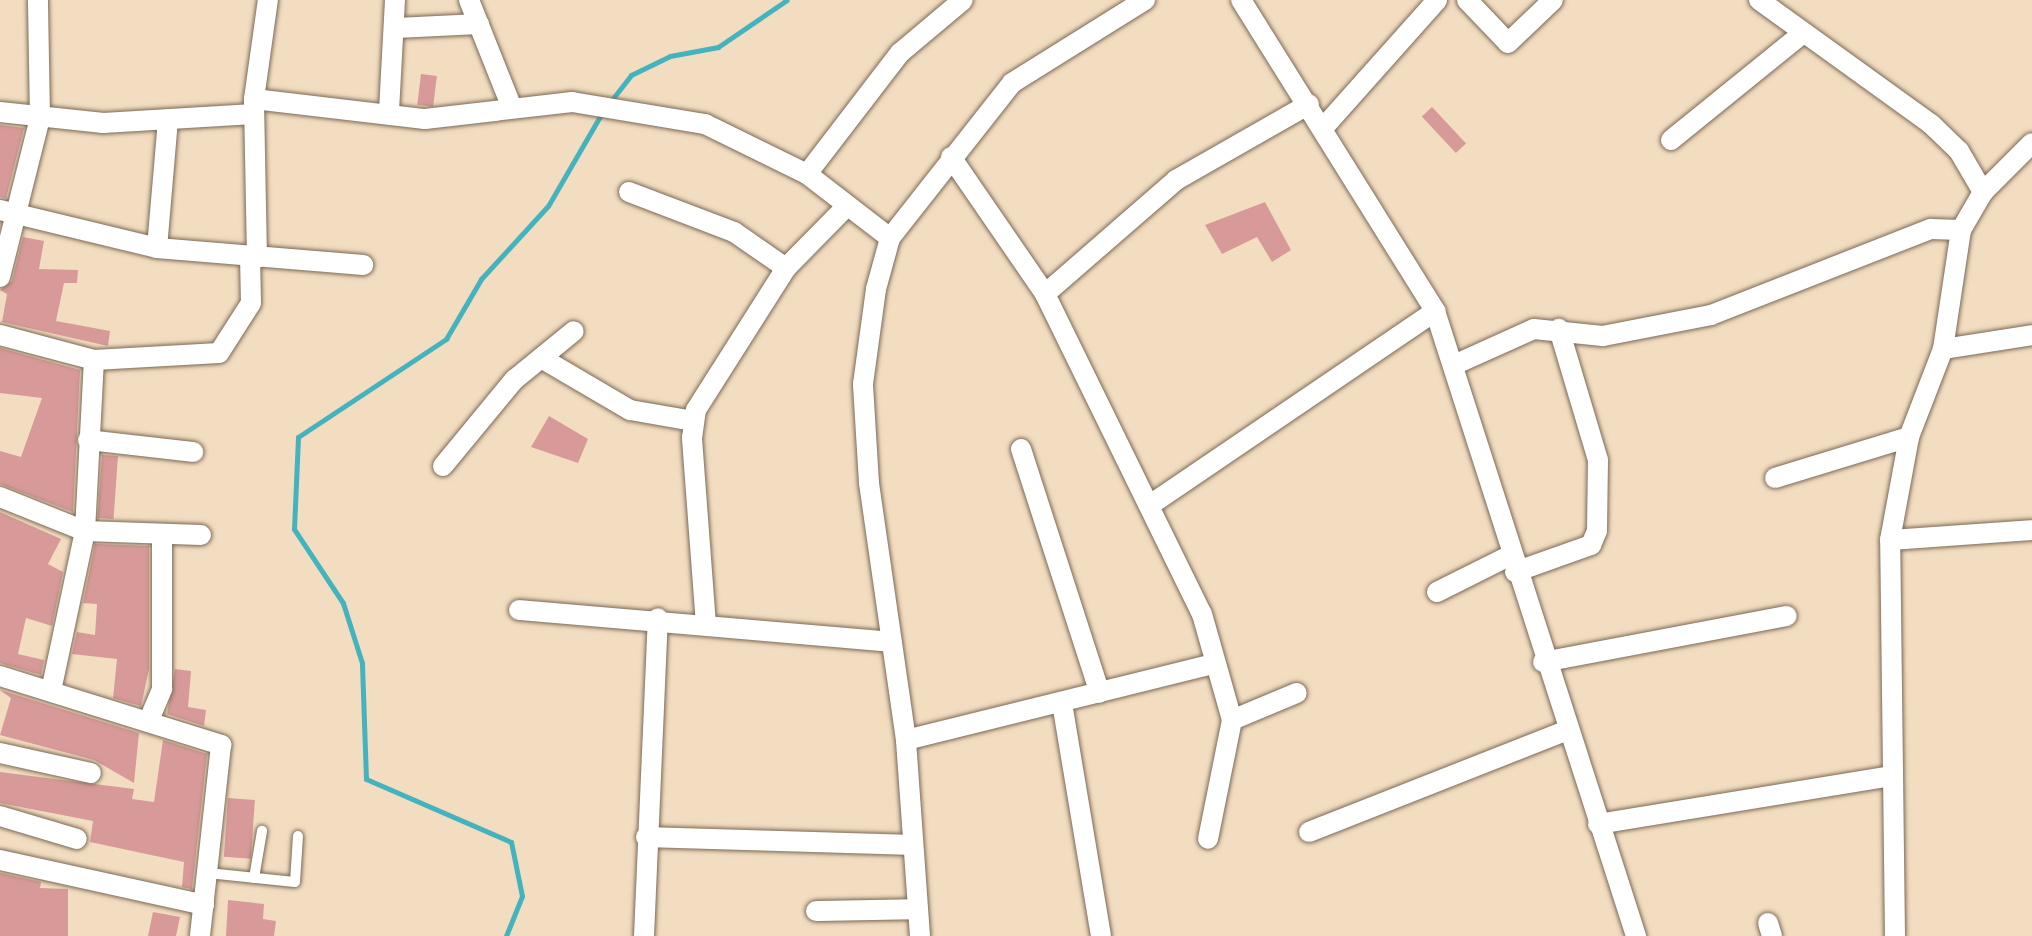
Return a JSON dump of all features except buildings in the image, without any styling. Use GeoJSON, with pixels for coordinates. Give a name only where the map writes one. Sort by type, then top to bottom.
{"type":"FeatureCollection","features":[{"type":"Feature","properties":{"kind":"street"},"geometry":{"type":"LineString","coordinates":[[0,277],[8,211],[40,118],[38,0]]}},
{"type":"Feature","properties":{"kind":"street"},"geometry":{"type":"LineString","coordinates":[[0,335],[94,360],[219,353],[251,303],[254,106],[268,0]]}},
{"type":"Feature","properties":{"kind":"street"},"geometry":{"type":"LineString","coordinates":[[389,111],[396,28],[395,0]]}},
{"type":"Feature","properties":{"kind":"street"},"geometry":{"type":"LineString","coordinates":[[469,0],[479,24],[492,43],[512,108]]}},
{"type":"Feature","properties":{"kind":"street"},"geometry":{"type":"LineString","coordinates":[[807,174],[900,53],[963,0]]}},
{"type":"Feature","properties":{"kind":"street"},"geometry":{"type":"LineString","coordinates":[[920,936],[906,740],[863,384],[890,238],[1012,83],[1145,0]]}},
{"type":"Feature","properties":{"kind":"street"},"geometry":{"type":"LineString","coordinates":[[1241,0],[1324,127],[1435,311],[1456,364],[1565,731],[1636,936]]}},
{"type":"Feature","properties":{"kind":"street"},"geometry":{"type":"LineString","coordinates":[[1324,127],[1437,0]]}},
{"type":"Feature","properties":{"kind":"street"},"geometry":{"type":"LineString","coordinates":[[1467,0],[1508,43],[1553,0]]}},
{"type":"Feature","properties":{"kind":"street"},"geometry":{"type":"LineString","coordinates":[[1759,0],[1931,124],[1959,151],[1983,192]]}},
{"type":"Feature","properties":{"kind":"street"},"geometry":{"type":"LineString","coordinates":[[396,28],[479,24]]}},
{"type":"Feature","properties":{"kind":"street"},"geometry":{"type":"LineString","coordinates":[[1671,140],[1803,33]]}},
{"type":"Feature","properties":{"kind":"street"},"geometry":{"type":"LineString","coordinates":[[0,112],[40,118],[168,119],[254,106],[389,111],[425,119],[572,102],[705,124],[807,174],[890,238]]}},
{"type":"Feature","properties":{"kind":"street"},"geometry":{"type":"LineString","coordinates":[[1045,294],[1176,180],[1309,104]]}},
{"type":"Feature","properties":{"kind":"street"},"geometry":{"type":"LineString","coordinates":[[157,248],[168,119]]}},
{"type":"Feature","properties":{"kind":"street"},"geometry":{"type":"LineString","coordinates":[[1895,936],[1890,776],[1890,540],[1909,437],[1943,349],[1961,230],[1983,192],[2032,143]]}},
{"type":"Feature","properties":{"kind":"street"},"geometry":{"type":"LineString","coordinates":[[951,157],[1045,294],[1202,614],[1232,720],[1208,839]]}},
{"type":"Feature","properties":{"kind":"street"},"geometry":{"type":"LineString","coordinates":[[629,192],[734,232],[786,268]]}},
{"type":"Feature","properties":{"kind":"street"},"geometry":{"type":"LineString","coordinates":[[706,625],[694,421],[786,268],[846,207]]}},
{"type":"Feature","properties":{"kind":"street"},"geometry":{"type":"LineString","coordinates":[[8,211],[157,248],[363,265]]}},
{"type":"Feature","properties":{"kind":"street"},"geometry":{"type":"LineString","coordinates":[[1456,364],[1534,329],[1640,332],[1711,315],[1931,229],[1961,230]]}},
{"type":"Feature","properties":{"kind":"street"},"geometry":{"type":"LineString","coordinates":[[1150,505],[1435,311]]}},
{"type":"Feature","properties":{"kind":"street"},"geometry":{"type":"LineString","coordinates":[[1437,592],[1513,563],[1591,545],[1597,531],[1598,460],[1559,329]]}},
{"type":"Feature","properties":{"kind":"street"},"geometry":{"type":"LineString","coordinates":[[443,466],[514,380],[574,331]]}},
{"type":"Feature","properties":{"kind":"street"},"geometry":{"type":"LineString","coordinates":[[1943,349],[2032,335]]}},
{"type":"Feature","properties":{"kind":"street"},"geometry":{"type":"LineString","coordinates":[[543,359],[630,410],[694,421]]}},
{"type":"Feature","properties":{"kind":"street"},"geometry":{"type":"LineString","coordinates":[[51,691],[85,531],[94,360]]}},
{"type":"Feature","properties":{"kind":"street"},"geometry":{"type":"LineString","coordinates":[[1775,478],[1909,437]]}},
{"type":"Feature","properties":{"kind":"street"},"geometry":{"type":"LineString","coordinates":[[88,440],[193,452]]}},
{"type":"Feature","properties":{"kind":"street"},"geometry":{"type":"LineString","coordinates":[[1021,449],[1100,693]]}},
{"type":"Feature","properties":{"kind":"street"},"geometry":{"type":"LineString","coordinates":[[0,497],[85,531],[201,535]]}},
{"type":"Feature","properties":{"kind":"street"},"geometry":{"type":"LineString","coordinates":[[1890,540],[2032,530]]}},
{"type":"Feature","properties":{"kind":"street"},"geometry":{"type":"LineString","coordinates":[[149,720],[162,689],[162,535]]}},
{"type":"Feature","properties":{"kind":"street"},"geometry":{"type":"LineString","coordinates":[[519,610],[658,618],[892,642]]}},
{"type":"Feature","properties":{"kind":"street"},"geometry":{"type":"LineString","coordinates":[[1543,662],[1787,616]]}},
{"type":"Feature","properties":{"kind":"street"},"geometry":{"type":"LineString","coordinates":[[644,936],[658,618]]}},
{"type":"Feature","properties":{"kind":"street"},"geometry":{"type":"LineString","coordinates":[[906,740],[1216,663]]}},
{"type":"Feature","properties":{"kind":"street"},"geometry":{"type":"LineString","coordinates":[[0,676],[149,720],[221,745],[200,936]]}},
{"type":"Feature","properties":{"kind":"street"},"geometry":{"type":"LineString","coordinates":[[1232,720],[1297,693]]}},
{"type":"Feature","properties":{"kind":"street"},"geometry":{"type":"LineString","coordinates":[[1062,703],[1101,936]]}},
{"type":"Feature","properties":{"kind":"street"},"geometry":{"type":"LineString","coordinates":[[1309,832],[1565,731]]}},
{"type":"Feature","properties":{"kind":"street"},"geometry":{"type":"LineString","coordinates":[[0,753],[91,773]]}},
{"type":"Feature","properties":{"kind":"street"},"geometry":{"type":"LineString","coordinates":[[1598,824],[1890,776]]}},
{"type":"Feature","properties":{"kind":"street"},"geometry":{"type":"LineString","coordinates":[[0,816],[77,839]]}},
{"type":"Feature","properties":{"kind":"street"},"geometry":{"type":"LineString","coordinates":[[646,837],[913,845]]}},
{"type":"Feature","properties":{"kind":"street"},"geometry":{"type":"LineString","coordinates":[[0,860],[204,905]]}},
{"type":"Feature","properties":{"kind":"street"},"geometry":{"type":"LineString","coordinates":[[816,911],[916,909]]}},
{"type":"Feature","properties":{"kind":"lane"},"geometry":{"type":"LineString","coordinates":[[254,878],[262,831]]}},
{"type":"Feature","properties":{"kind":"lane"},"geometry":{"type":"LineString","coordinates":[[208,873],[295,882],[298,836]]}},
{"type":"Feature","properties":{"kind":"waterway"},"geometry":{"type":"LineString","coordinates":[[610,102],[631,75],[670,56],[718,47],[787,0]]}},
{"type":"Feature","properties":{"kind":"waterway"},"geometry":{"type":"LineString","coordinates":[[506,936],[522,896],[511,842],[366,779],[362,663],[343,603],[294,529],[298,437],[446,339],[481,279],[548,206],[602,113]]}}]}
